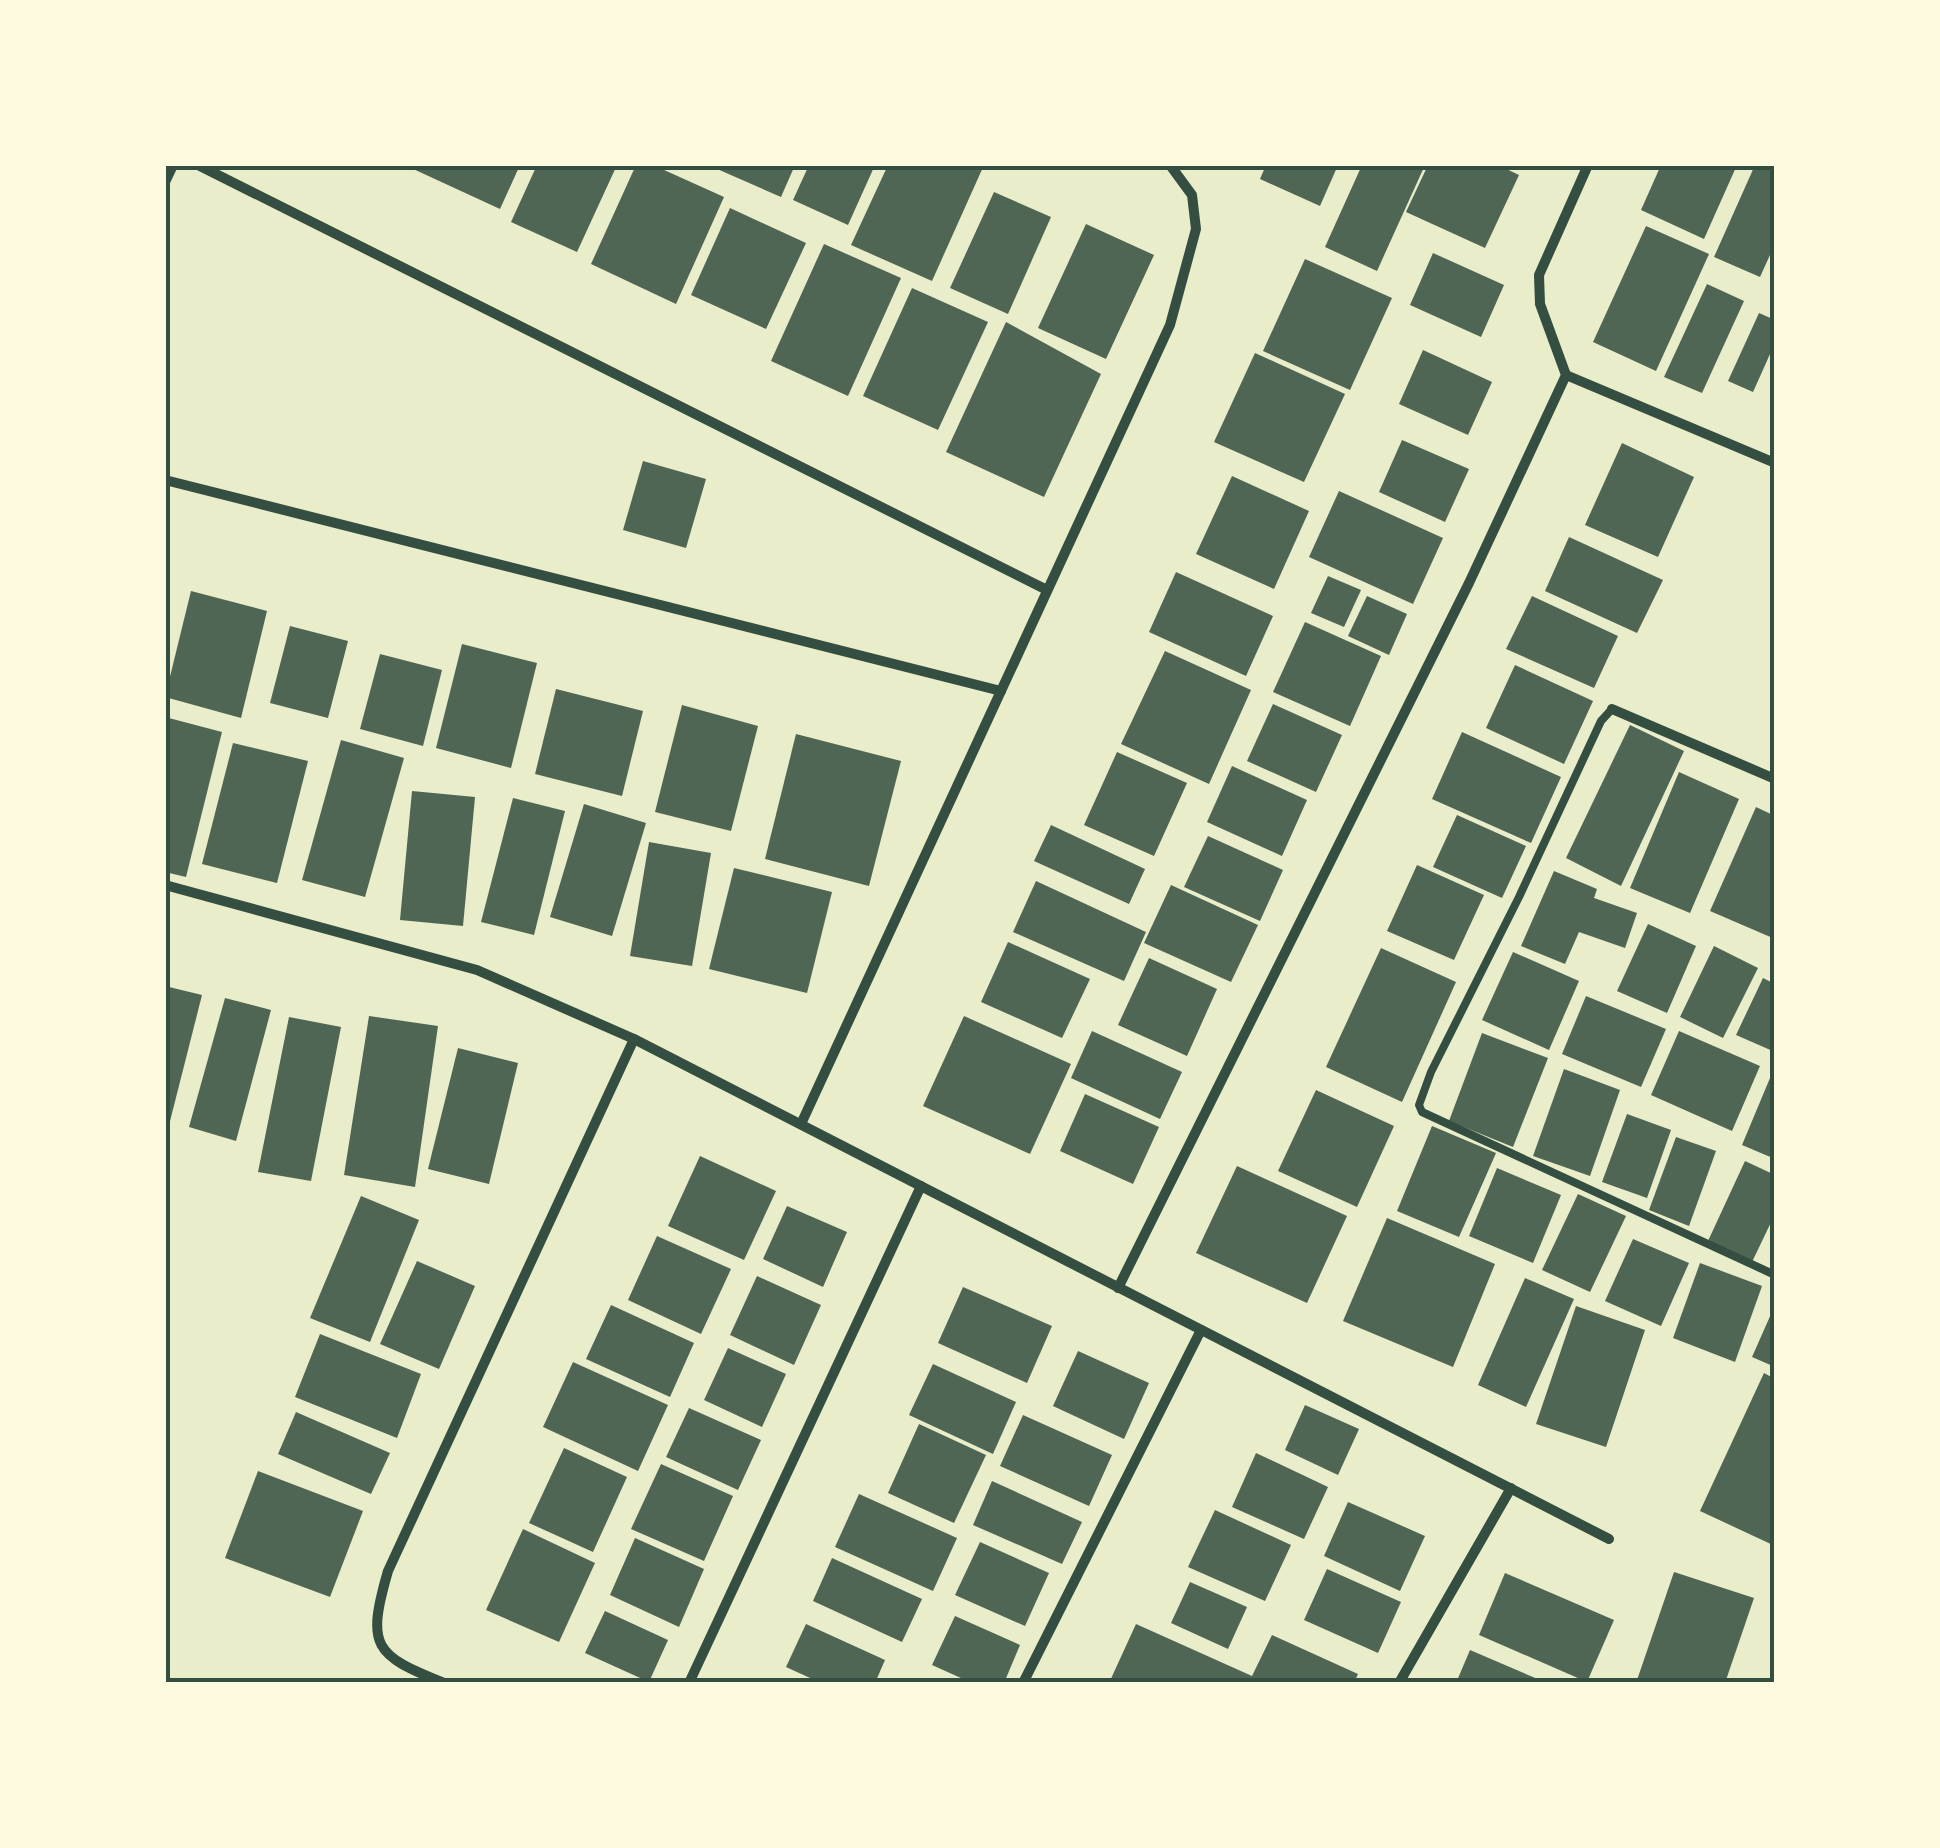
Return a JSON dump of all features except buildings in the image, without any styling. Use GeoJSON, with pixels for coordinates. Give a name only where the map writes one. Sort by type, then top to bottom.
{"type":"FeatureCollection","features":[{"type":"Feature","properties":{"kind":"street"},"geometry":{"type":"LineString","coordinates":[[165,182],[173,165]]}},
{"type":"Feature","properties":{"kind":"street"},"geometry":{"type":"LineString","coordinates":[[198,165],[1048,590]]}},
{"type":"Feature","properties":{"kind":"street"},"geometry":{"type":"LineString","coordinates":[[802,1124],[1170,325],[1196,229],[1192,196],[1170,165]]}},
{"type":"Feature","properties":{"kind":"street"},"geometry":{"type":"LineString","coordinates":[[1118,1288],[1470,583],[1566,374],[1540,304],[1540,275],[1588,165]]}},
{"type":"Feature","properties":{"kind":"street"},"geometry":{"type":"LineString","coordinates":[[1566,374],[1775,463]]}},
{"type":"Feature","properties":{"kind":"street"},"geometry":{"type":"LineString","coordinates":[[165,480],[1001,691]]}},
{"type":"Feature","properties":{"kind":"street"},"geometry":{"type":"LineString","coordinates":[[1612,709],[1775,778]]}},
{"type":"Feature","properties":{"kind":"street"},"geometry":{"type":"LineString","coordinates":[[165,885],[477,970],[634,1039],[1609,1540]]}},
{"type":"Feature","properties":{"kind":"street"},"geometry":{"type":"LineString","coordinates":[[444,1683],[397,1664],[382,1649],[377,1633],[378,1604],[388,1572],[634,1039]]}},
{"type":"Feature","properties":{"kind":"street"},"geometry":{"type":"LineString","coordinates":[[690,1683],[921,1186]]}},
{"type":"Feature","properties":{"kind":"street"},"geometry":{"type":"LineString","coordinates":[[1024,1683],[1201,1330]]}},
{"type":"Feature","properties":{"kind":"street"},"geometry":{"type":"LineString","coordinates":[[1399,1683],[1511,1488]]}},
{"type":"Feature","properties":{"kind":"lane"},"geometry":{"type":"LineString","coordinates":[[1612,709],[1600,721],[1419,1104],[1422,1112],[1478,1140],[1775,1275]]}}]}
